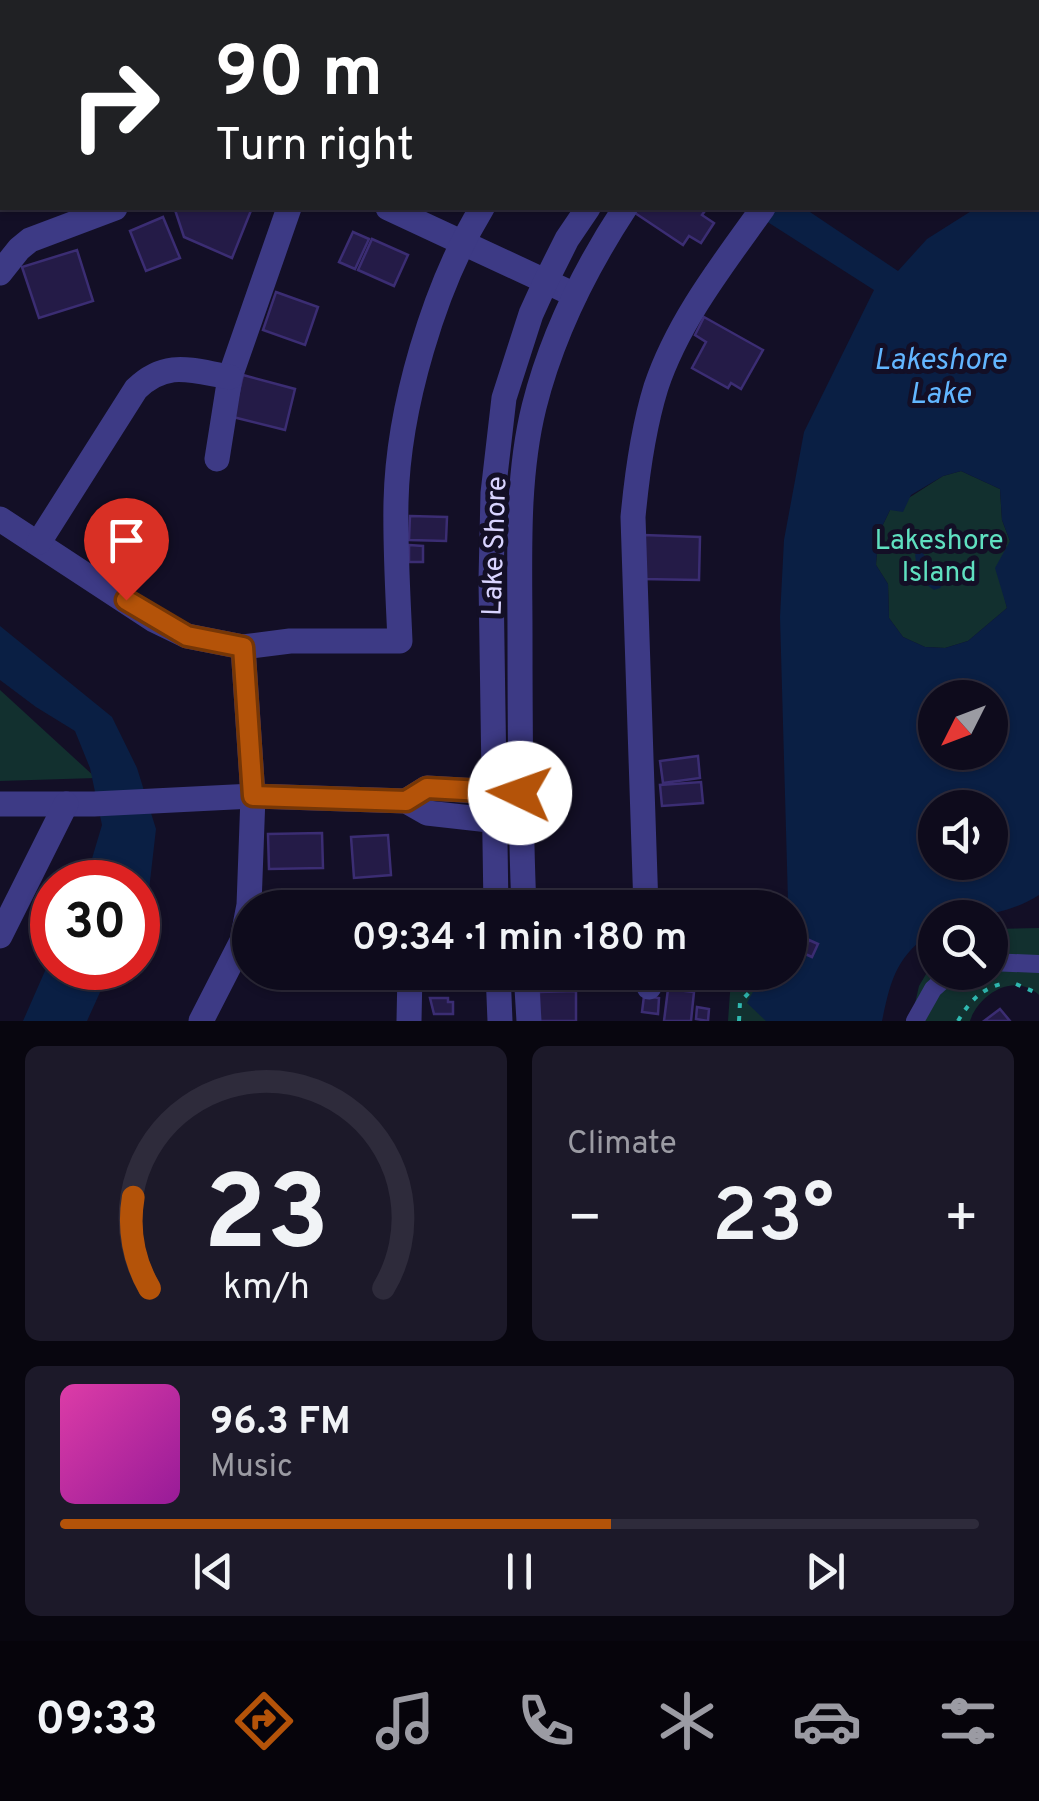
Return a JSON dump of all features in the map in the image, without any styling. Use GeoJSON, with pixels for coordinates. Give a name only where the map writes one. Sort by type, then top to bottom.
{"type":"FeatureCollection","features":[{"type":"Feature","properties":{"kind":"street"},"geometry":{"type":"LineString","coordinates":[[0,273],[30,240],[110,210]]}},
{"type":"Feature","properties":{"kind":"street"},"geometry":{"type":"LineString","coordinates":[[217,459],[230,378],[288,210]]}},
{"type":"Feature","properties":{"kind":"street"},"geometry":{"type":"LineString","coordinates":[[393,210],[575,295]]}},
{"type":"Feature","properties":{"kind":"street"},"geometry":{"type":"LineString","coordinates":[[0,519],[154,620],[187,636],[243,647],[290,642],[400,641],[396,499],[401,448],[421,349],[462,240],[481,210]]}},
{"type":"Feature","properties":{"kind":"street","name":"Lake Shore"},"geometry":{"type":"LineString","coordinates":[[494,890],[485,821],[493,494],[504,398],[546,281],[587,210]]}},
{"type":"Feature","properties":{"kind":"street","name":"Lake Shore"},"geometry":{"type":"LineString","coordinates":[[523,890],[521,493],[533,409],[557,334],[592,257],[624,210]]}},
{"type":"Feature","properties":{"kind":"street"},"geometry":{"type":"LineString","coordinates":[[645,890],[633,517],[638,470],[656,389],[674,346],[707,288],[762,210]]}},
{"type":"Feature","properties":{"kind":"street"},"geometry":{"type":"LineString","coordinates":[[39,542],[146,378],[165,369],[180,369],[230,378]]}},
{"type":"Feature","properties":{"kind":"street"},"geometry":{"type":"LineString","coordinates":[[243,647],[253,796],[250,890]]}},
{"type":"Feature","properties":{"kind":"street"},"geometry":{"type":"LineString","coordinates":[[406,801],[427,788],[520,793]]}},
{"type":"Feature","properties":{"kind":"street"},"geometry":{"type":"LineString","coordinates":[[0,804],[164,802],[253,796],[406,801],[426,813],[520,823]]}},
{"type":"Feature","properties":{"kind":"street"},"geometry":{"type":"LineString","coordinates":[[0,936],[66,804]]}},
{"type":"Feature","properties":{"kind":"street"},"geometry":{"type":"LineString","coordinates":[[1008,963],[1039,964]]}},
{"type":"Feature","properties":{"kind":"street"},"geometry":{"type":"LineString","coordinates":[[201,1021],[232,972]]}},
{"type":"Feature","properties":{"kind":"street"},"geometry":{"type":"LineString","coordinates":[[409,1021],[410,990]]}},
{"type":"Feature","properties":{"kind":"street"},"geometry":{"type":"LineString","coordinates":[[499,990],[500,1021]]}},
{"type":"Feature","properties":{"kind":"street"},"geometry":{"type":"LineString","coordinates":[[527,990],[528,1021]]}},
{"type":"Feature","properties":{"kind":"street"},"geometry":{"type":"LineString","coordinates":[[915,1021],[932,990]]}},
{"type":"Feature","properties":{"kind":"path"},"geometry":{"type":"LineString","coordinates":[[958,1021],[970,1002],[1000,983],[1015,983],[1039,994]]}},
{"type":"Feature","properties":{"kind":"path"},"geometry":{"type":"LineString","coordinates":[[738,1021],[740,1002],[752,990]]}},
{"type":"Feature","properties":{"kind":"green space","name":"Lakeshore Island"},"geometry":{"type":"Polygon","coordinates":[[[961,471],[1000,489],[1002,520],[1010,541],[1002,588],[1007,608],[968,641],[945,648],[925,647],[903,637],[889,618],[888,584],[876,565],[878,535],[890,510],[943,476],[961,471]]]}},
{"type":"Feature","properties":{"kind":"green space"},"geometry":{"type":"Polygon","coordinates":[[[0,690],[96,778],[0,781],[0,690]]]}},
{"type":"Feature","properties":{"kind":"green space"},"geometry":{"type":"Polygon","coordinates":[[[1039,928],[1039,995],[1029,988],[1008,986],[1008,929],[1039,928]]]}},
{"type":"Feature","properties":{"kind":"green space"},"geometry":{"type":"Polygon","coordinates":[[[730,990],[765,990],[770,1021],[728,1021],[730,990]]]}},
{"type":"Feature","properties":{"kind":"green space"},"geometry":{"type":"Polygon","coordinates":[[[918,990],[997,990],[981,1002],[970,1021],[911,1021],[918,990]]]}},
{"type":"Feature","properties":{"kind":"water","name":"Lakeshore Lake"},"geometry":{"type":"Polygon","coordinates":[[[773,210],[807,210],[898,271],[927,239],[973,210],[1039,210],[1039,895],[1008,909],[1008,900],[918,900],[918,943],[898,969],[882,1021],[766,1021],[747,1003],[754,990],[807,990],[807,890],[788,890],[780,617],[784,540],[804,432],[874,290],[766,221],[773,210]],[[961,471],[943,476],[911,495],[903,512],[890,510],[878,535],[876,565],[888,584],[889,618],[903,637],[925,647],[945,648],[968,641],[1007,608],[995,568],[1010,541],[1002,520],[1000,489],[961,471]]]}},
{"type":"Feature","properties":{"kind":"water"},"geometry":{"type":"Polygon","coordinates":[[[920,549],[932,566],[947,577],[940,588],[934,590],[919,579],[915,555],[920,549]]]}},
{"type":"Feature","properties":{"kind":"water"},"geometry":{"type":"Polygon","coordinates":[[[0,626],[112,717],[137,768],[156,829],[152,860],[92,860],[102,825],[90,768],[75,731],[0,680],[0,626]]]}},
{"type":"Feature","properties":{"kind":"water"},"geometry":{"type":"Polygon","coordinates":[[[37,990],[101,990],[87,1021],[23,1021],[37,990]]]}},
{"type":"Feature","properties":{"kind":"building"},"geometry":{"type":"Polygon","coordinates":[[[175,210],[251,210],[232,258],[184,237],[175,210]]]}},
{"type":"Feature","properties":{"kind":"building"},"geometry":{"type":"Polygon","coordinates":[[[706,210],[702,215],[714,223],[701,243],[689,236],[683,245],[635,213],[706,210]]]}},
{"type":"Feature","properties":{"kind":"building"},"geometry":{"type":"Polygon","coordinates":[[[163,217],[180,258],[146,271],[130,231],[163,217]]]}},
{"type":"Feature","properties":{"kind":"building"},"geometry":{"type":"Polygon","coordinates":[[[353,232],[369,239],[355,269],[339,262],[353,232]]]}},
{"type":"Feature","properties":{"kind":"building"},"geometry":{"type":"Polygon","coordinates":[[[372,239],[408,255],[394,286],[358,270],[372,239]]]}},
{"type":"Feature","properties":{"kind":"building"},"geometry":{"type":"Polygon","coordinates":[[[77,250],[93,301],[39,318],[22,267],[77,250]]]}},
{"type":"Feature","properties":{"kind":"building"},"geometry":{"type":"Polygon","coordinates":[[[276,292],[318,307],[305,345],[263,330],[276,292]]]}},
{"type":"Feature","properties":{"kind":"building"},"geometry":{"type":"Polygon","coordinates":[[[704,317],[763,350],[741,389],[731,383],[728,388],[692,368],[706,342],[695,335],[704,317]]]}},
{"type":"Feature","properties":{"kind":"building"},"geometry":{"type":"Polygon","coordinates":[[[243,375],[295,389],[285,430],[233,417],[243,375]]]}},
{"type":"Feature","properties":{"kind":"building"},"geometry":{"type":"Polygon","coordinates":[[[410,516],[447,517],[446,541],[409,540],[410,516]]]}},
{"type":"Feature","properties":{"kind":"building"},"geometry":{"type":"Polygon","coordinates":[[[643,535],[700,537],[699,580],[642,579],[643,535]]]}},
{"type":"Feature","properties":{"kind":"building"},"geometry":{"type":"Polygon","coordinates":[[[409,545],[423,546],[423,562],[409,562],[409,545]]]}},
{"type":"Feature","properties":{"kind":"building"},"geometry":{"type":"Polygon","coordinates":[[[698,756],[700,778],[663,783],[660,761],[698,756]]]}},
{"type":"Feature","properties":{"kind":"building"},"geometry":{"type":"Polygon","coordinates":[[[701,782],[703,803],[662,806],[660,785],[701,782]]]}},
{"type":"Feature","properties":{"kind":"building"},"geometry":{"type":"Polygon","coordinates":[[[322,833],[323,868],[269,869],[268,834],[322,833]]]}},
{"type":"Feature","properties":{"kind":"building"},"geometry":{"type":"Polygon","coordinates":[[[388,835],[391,875],[354,878],[351,837],[388,835]]]}},
{"type":"Feature","properties":{"kind":"building"},"geometry":{"type":"Polygon","coordinates":[[[809,940],[818,944],[812,957],[807,955],[809,940]]]}},
{"type":"Feature","properties":{"kind":"building"},"geometry":{"type":"Polygon","coordinates":[[[668,990],[694,992],[691,1021],[664,1021],[668,990]]]}},
{"type":"Feature","properties":{"kind":"building"},"geometry":{"type":"Polygon","coordinates":[[[576,991],[576,1021],[539,1021],[539,992],[576,991]]]}},
{"type":"Feature","properties":{"kind":"building"},"geometry":{"type":"Polygon","coordinates":[[[644,996],[659,998],[658,1014],[642,1012],[644,996]]]}},
{"type":"Feature","properties":{"kind":"building"},"geometry":{"type":"Polygon","coordinates":[[[430,998],[448,998],[448,1002],[453,1002],[453,1014],[434,1014],[430,998]]]}},
{"type":"Feature","properties":{"kind":"building"},"geometry":{"type":"Polygon","coordinates":[[[697,1007],[709,1009],[708,1021],[696,1019],[697,1007]]]}},
{"type":"Feature","properties":{"kind":"building"},"geometry":{"type":"Polygon","coordinates":[[[1000,1009],[1010,1021],[984,1021],[1000,1009]]]}},
{"type":"Feature","properties":{"kind":"route"},"geometry":{"type":"LineString","coordinates":[[126,600],[187,636],[243,647],[253,796],[406,801],[427,788],[520,793]]}}]}
